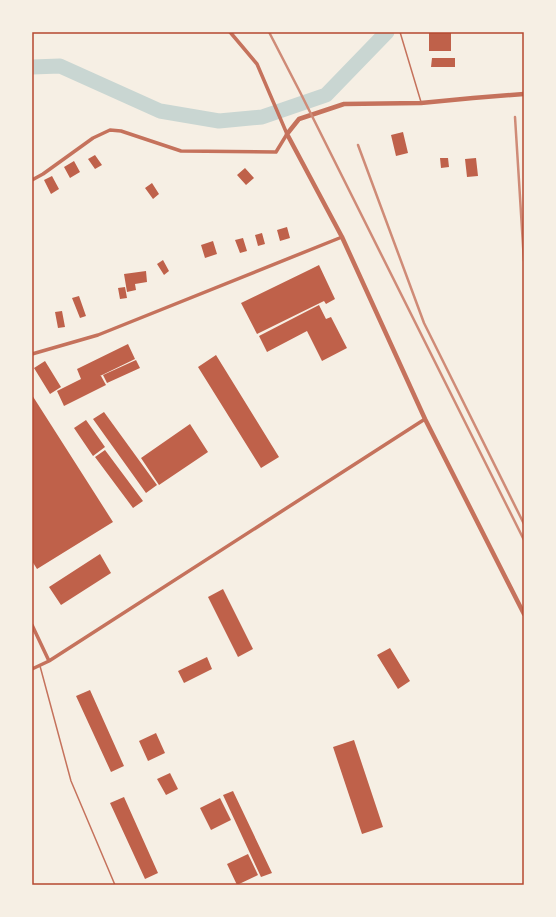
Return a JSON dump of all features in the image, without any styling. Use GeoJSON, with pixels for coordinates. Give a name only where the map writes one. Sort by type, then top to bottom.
{"type":"FeatureCollection","features":[{"type":"Feature","properties":{"kind":"street"},"geometry":{"type":"LineString","coordinates":[[230,32],[256,64],[287,134],[342,237],[425,419],[524,614]]}},
{"type":"Feature","properties":{"kind":"street"},"geometry":{"type":"LineString","coordinates":[[32,180],[43,174],[93,138],[110,130],[121,131],[181,151],[276,152],[287,134],[299,119],[344,104],[422,103],[524,94]]}},
{"type":"Feature","properties":{"kind":"street"},"geometry":{"type":"LineString","coordinates":[[32,354],[98,335],[342,237]]}},
{"type":"Feature","properties":{"kind":"street"},"geometry":{"type":"LineString","coordinates":[[32,669],[49,661],[425,419]]}},
{"type":"Feature","properties":{"kind":"street"},"geometry":{"type":"LineString","coordinates":[[32,625],[49,661]]}},
{"type":"Feature","properties":{"kind":"lane"},"geometry":{"type":"LineString","coordinates":[[400,32],[422,103]]}},
{"type":"Feature","properties":{"kind":"lane"},"geometry":{"type":"LineString","coordinates":[[39,665],[70,781],[115,885]]}},
{"type":"Feature","properties":{"kind":"building"},"geometry":{"type":"Polygon","coordinates":[[[429,32],[451,32],[451,51],[429,51],[429,32]]]}},
{"type":"Feature","properties":{"kind":"building"},"geometry":{"type":"Polygon","coordinates":[[[432,58],[455,58],[455,67],[431,67],[432,58]]]}},
{"type":"Feature","properties":{"kind":"building"},"geometry":{"type":"Polygon","coordinates":[[[403,132],[408,153],[396,156],[391,135],[403,132]]]}},
{"type":"Feature","properties":{"kind":"building"},"geometry":{"type":"Polygon","coordinates":[[[95,155],[102,165],[95,169],[88,159],[95,155]]]}},
{"type":"Feature","properties":{"kind":"building"},"geometry":{"type":"Polygon","coordinates":[[[440,158],[448,158],[449,167],[441,168],[440,158]]]}},
{"type":"Feature","properties":{"kind":"building"},"geometry":{"type":"Polygon","coordinates":[[[476,158],[478,176],[467,177],[465,159],[476,158]]]}},
{"type":"Feature","properties":{"kind":"building"},"geometry":{"type":"Polygon","coordinates":[[[74,161],[80,172],[70,178],[64,167],[74,161]]]}},
{"type":"Feature","properties":{"kind":"building"},"geometry":{"type":"Polygon","coordinates":[[[245,168],[254,178],[246,185],[237,175],[245,168]]]}},
{"type":"Feature","properties":{"kind":"building"},"geometry":{"type":"Polygon","coordinates":[[[52,176],[59,189],[51,194],[44,180],[52,176]]]}},
{"type":"Feature","properties":{"kind":"building"},"geometry":{"type":"Polygon","coordinates":[[[152,183],[159,194],[153,199],[145,188],[152,183]]]}},
{"type":"Feature","properties":{"kind":"building"},"geometry":{"type":"Polygon","coordinates":[[[287,227],[290,238],[280,241],[277,230],[287,227]]]}},
{"type":"Feature","properties":{"kind":"building"},"geometry":{"type":"Polygon","coordinates":[[[262,233],[265,244],[258,246],[255,235],[262,233]]]}},
{"type":"Feature","properties":{"kind":"building"},"geometry":{"type":"Polygon","coordinates":[[[243,238],[247,251],[240,253],[235,240],[243,238]]]}},
{"type":"Feature","properties":{"kind":"building"},"geometry":{"type":"Polygon","coordinates":[[[213,241],[217,254],[205,258],[201,245],[213,241]]]}},
{"type":"Feature","properties":{"kind":"building"},"geometry":{"type":"Polygon","coordinates":[[[163,260],[169,271],[164,275],[157,264],[163,260]]]}},
{"type":"Feature","properties":{"kind":"building"},"geometry":{"type":"Polygon","coordinates":[[[319,265],[335,299],[326,304],[324,301],[257,334],[241,303],[319,265]]]}},
{"type":"Feature","properties":{"kind":"building"},"geometry":{"type":"Polygon","coordinates":[[[146,271],[147,282],[135,284],[136,290],[127,292],[124,274],[146,271]]]}},
{"type":"Feature","properties":{"kind":"building"},"geometry":{"type":"Polygon","coordinates":[[[125,287],[127,298],[120,299],[118,288],[125,287]]]}},
{"type":"Feature","properties":{"kind":"building"},"geometry":{"type":"Polygon","coordinates":[[[79,296],[86,316],[80,318],[72,298],[79,296]]]}},
{"type":"Feature","properties":{"kind":"building"},"geometry":{"type":"Polygon","coordinates":[[[319,305],[326,319],[331,317],[347,348],[322,361],[307,331],[267,352],[259,336],[319,305]]]}},
{"type":"Feature","properties":{"kind":"building"},"geometry":{"type":"Polygon","coordinates":[[[62,311],[65,327],[58,328],[55,312],[62,311]]]}},
{"type":"Feature","properties":{"kind":"building"},"geometry":{"type":"Polygon","coordinates":[[[128,344],[135,359],[100,376],[106,385],[64,406],[57,391],[81,379],[77,369],[128,344]]]}},
{"type":"Feature","properties":{"kind":"building"},"geometry":{"type":"Polygon","coordinates":[[[216,355],[279,457],[261,468],[198,367],[216,355]]]}},
{"type":"Feature","properties":{"kind":"building"},"geometry":{"type":"Polygon","coordinates":[[[136,360],[140,368],[107,383],[103,375],[136,360]]]}},
{"type":"Feature","properties":{"kind":"building"},"geometry":{"type":"Polygon","coordinates":[[[45,361],[61,387],[50,394],[34,368],[45,361]]]}},
{"type":"Feature","properties":{"kind":"building"},"geometry":{"type":"Polygon","coordinates":[[[32,395],[113,522],[37,569],[32,561],[32,395]]]}},
{"type":"Feature","properties":{"kind":"building"},"geometry":{"type":"Polygon","coordinates":[[[104,412],[157,485],[146,493],[93,419],[104,412]]]}},
{"type":"Feature","properties":{"kind":"building"},"geometry":{"type":"Polygon","coordinates":[[[86,420],[105,447],[93,456],[74,428],[86,420]]]}},
{"type":"Feature","properties":{"kind":"building"},"geometry":{"type":"Polygon","coordinates":[[[190,424],[208,452],[159,485],[141,458],[190,424]]]}},
{"type":"Feature","properties":{"kind":"building"},"geometry":{"type":"Polygon","coordinates":[[[105,450],[143,501],[133,508],[95,457],[105,450]]]}},
{"type":"Feature","properties":{"kind":"building"},"geometry":{"type":"Polygon","coordinates":[[[100,554],[111,573],[61,605],[49,587],[100,554]]]}},
{"type":"Feature","properties":{"kind":"building"},"geometry":{"type":"Polygon","coordinates":[[[223,589],[253,649],[238,657],[208,597],[223,589]]]}},
{"type":"Feature","properties":{"kind":"building"},"geometry":{"type":"Polygon","coordinates":[[[390,648],[410,681],[398,689],[377,655],[390,648]]]}},
{"type":"Feature","properties":{"kind":"building"},"geometry":{"type":"Polygon","coordinates":[[[207,657],[212,669],[184,683],[178,671],[207,657]]]}},
{"type":"Feature","properties":{"kind":"building"},"geometry":{"type":"Polygon","coordinates":[[[90,690],[124,766],[111,772],[76,696],[90,690]]]}},
{"type":"Feature","properties":{"kind":"building"},"geometry":{"type":"Polygon","coordinates":[[[156,733],[165,753],[148,761],[139,741],[156,733]]]}},
{"type":"Feature","properties":{"kind":"building"},"geometry":{"type":"Polygon","coordinates":[[[354,740],[383,827],[362,834],[333,747],[354,740]]]}},
{"type":"Feature","properties":{"kind":"building"},"geometry":{"type":"Polygon","coordinates":[[[170,773],[178,789],[166,795],[157,779],[170,773]]]}},
{"type":"Feature","properties":{"kind":"building"},"geometry":{"type":"Polygon","coordinates":[[[233,791],[272,873],[261,877],[223,795],[233,791]]]}},
{"type":"Feature","properties":{"kind":"building"},"geometry":{"type":"Polygon","coordinates":[[[124,797],[158,873],[145,879],[110,803],[124,797]]]}},
{"type":"Feature","properties":{"kind":"building"},"geometry":{"type":"Polygon","coordinates":[[[220,798],[231,820],[211,830],[200,808],[220,798]]]}},
{"type":"Feature","properties":{"kind":"building"},"geometry":{"type":"Polygon","coordinates":[[[248,854],[258,875],[237,885],[227,864],[248,854]]]}},
{"type":"Feature","properties":{"kind":"waterway"},"geometry":{"type":"LineString","coordinates":[[32,67],[60,66],[160,111],[219,121],[262,117],[326,95],[387,32]]}},
{"type":"Feature","properties":{"kind":"railway"},"geometry":{"type":"LineString","coordinates":[[269,32],[524,540]]}},
{"type":"Feature","properties":{"kind":"railway"},"geometry":{"type":"LineString","coordinates":[[515,117],[524,261]]}},
{"type":"Feature","properties":{"kind":"railway"},"geometry":{"type":"LineString","coordinates":[[358,145],[424,323],[524,524]]}}]}
